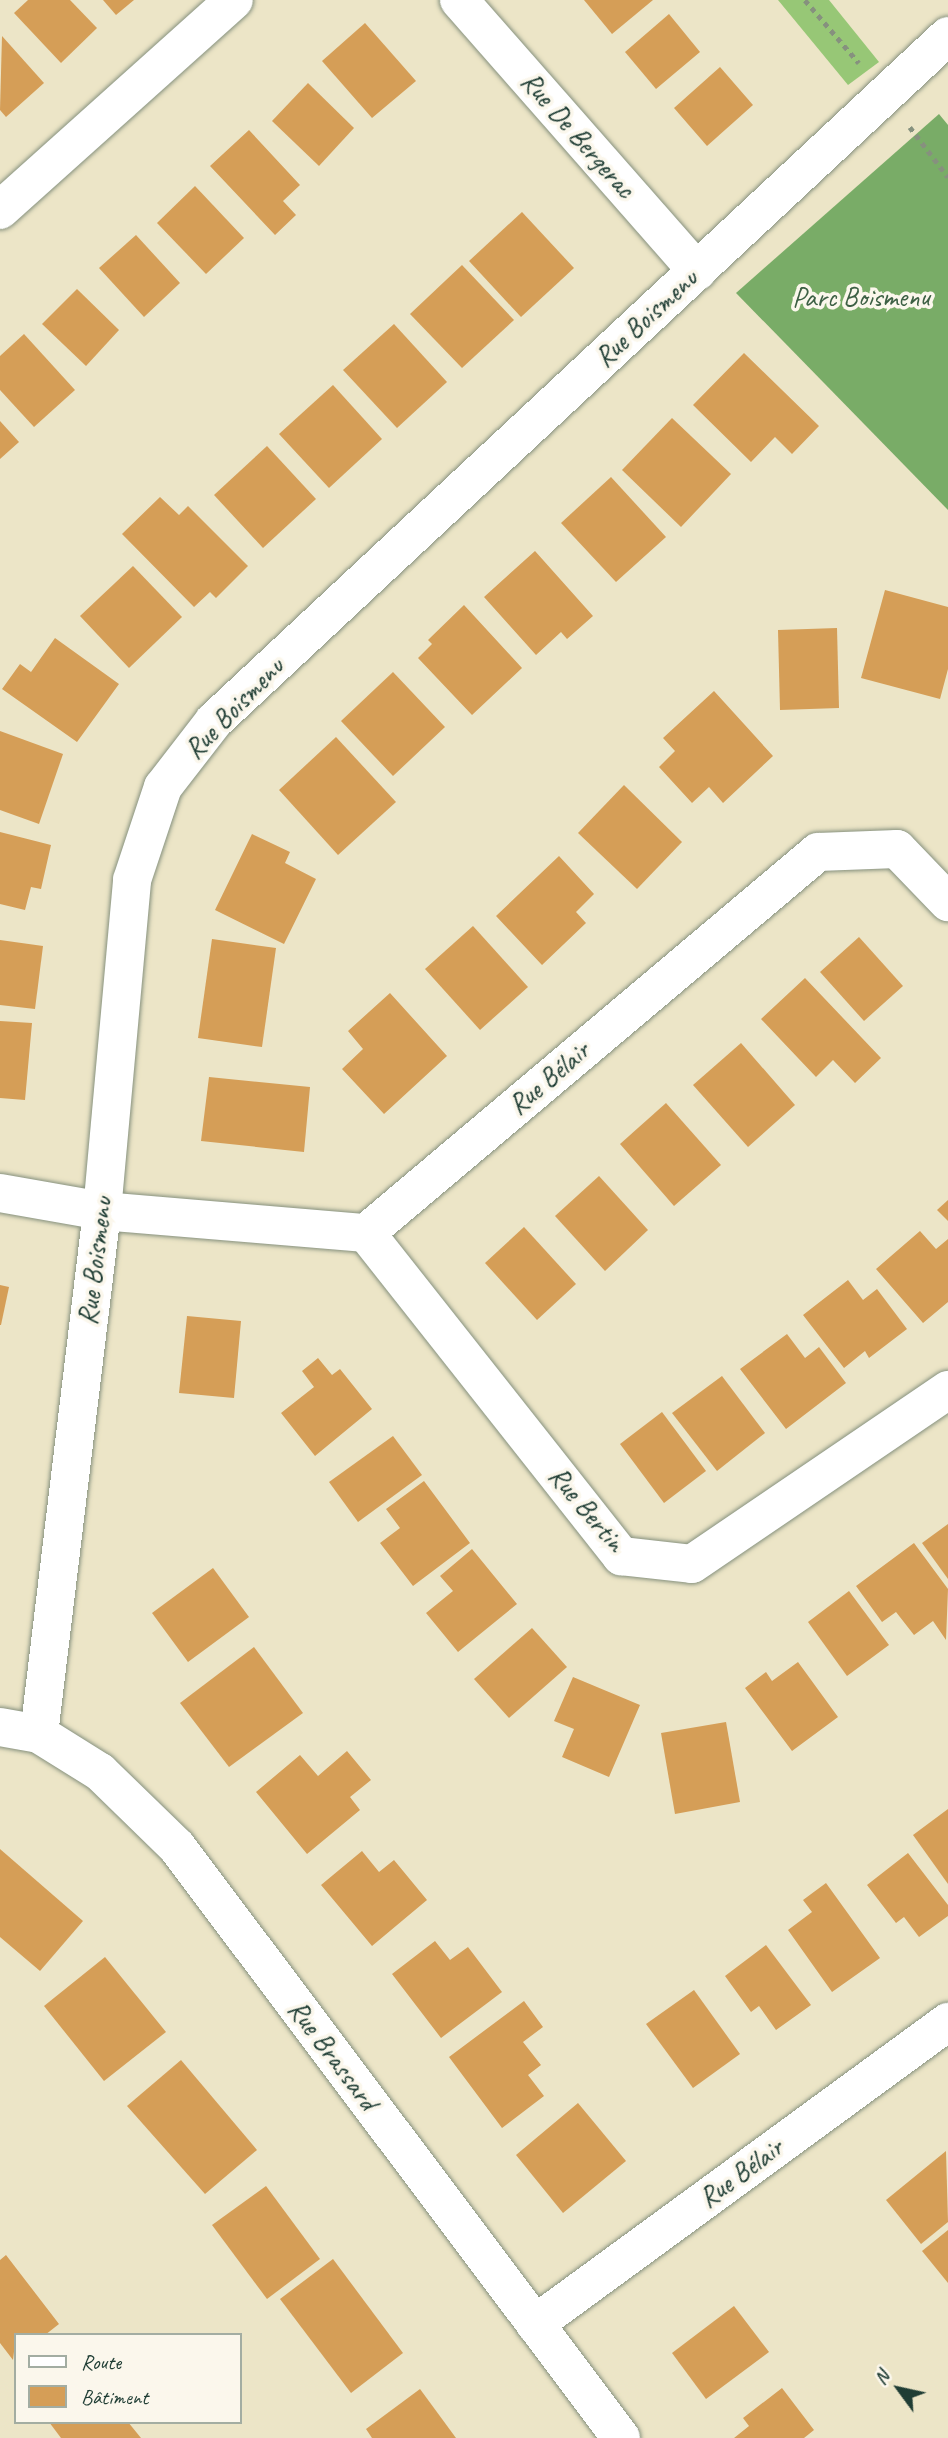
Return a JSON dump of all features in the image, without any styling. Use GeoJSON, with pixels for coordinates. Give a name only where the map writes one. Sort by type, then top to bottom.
{"type":"FeatureCollection","features":[{"type":"Feature","properties":{"kind":"street"},"geometry":{"type":"LineString","coordinates":[[0,210],[233,0]]}},
{"type":"Feature","properties":{"kind":"street","name":"Rue De Bergerac"},"geometry":{"type":"LineString","coordinates":[[458,0],[697,271]]}},
{"type":"Feature","properties":{"kind":"street","name":"Rue Boismenu"},"geometry":{"type":"LineString","coordinates":[[39,1734],[102,1211],[132,880],[163,787],[214,721],[948,36]]}},
{"type":"Feature","properties":{"kind":"street","name":"Rue Bélair"},"geometry":{"type":"LineString","coordinates":[[366,1233],[818,852],[897,849],[948,902]]}},
{"type":"Feature","properties":{"kind":"street"},"geometry":{"type":"LineString","coordinates":[[0,1194],[102,1211],[366,1233]]}},
{"type":"Feature","properties":{"kind":"street","name":"Rue Bertin"},"geometry":{"type":"LineString","coordinates":[[366,1233],[621,1556],[692,1564],[948,1390]]}},
{"type":"Feature","properties":{"kind":"street","name":"Rue Brassard"},"geometry":{"type":"LineString","coordinates":[[0,1727],[39,1734],[100,1772],[177,1847],[621,2438]]}},
{"type":"Feature","properties":{"kind":"street","name":"Rue Bélair"},"geometry":{"type":"LineString","coordinates":[[535,2325],[948,2022]]}},
{"type":"Feature","properties":{"kind":"path"},"geometry":{"type":"LineString","coordinates":[[805,0],[885,95],[948,177]]}},
{"type":"Feature","properties":{"kind":"green space"},"geometry":{"type":"Polygon","coordinates":[[[778,0],[829,0],[879,62],[848,85],[778,0]]]}},
{"type":"Feature","properties":{"kind":"green space","name":"Parc Boismenu"},"geometry":{"type":"Polygon","coordinates":[[[939,114],[948,125],[948,510],[736,293],[939,114]]]}},
{"type":"Feature","properties":{"kind":"building"},"geometry":{"type":"Polygon","coordinates":[[[28,0],[70,0],[97,28],[61,63],[14,13],[28,0]]]}},
{"type":"Feature","properties":{"kind":"building"},"geometry":{"type":"Polygon","coordinates":[[[103,0],[134,0],[116,15],[103,0]]]}},
{"type":"Feature","properties":{"kind":"building"},"geometry":{"type":"Polygon","coordinates":[[[584,0],[653,0],[612,34],[584,0]]]}},
{"type":"Feature","properties":{"kind":"building"},"geometry":{"type":"Polygon","coordinates":[[[669,14],[700,52],[656,89],[625,52],[669,14]]]}},
{"type":"Feature","properties":{"kind":"building"},"geometry":{"type":"Polygon","coordinates":[[[365,23],[416,81],[372,118],[322,61],[365,23]]]}},
{"type":"Feature","properties":{"kind":"building"},"geometry":{"type":"Polygon","coordinates":[[[2,36],[44,83],[6,117],[0,110],[2,36]]]}},
{"type":"Feature","properties":{"kind":"building"},"geometry":{"type":"Polygon","coordinates":[[[720,67],[753,105],[707,146],[674,108],[720,67]]]}},
{"type":"Feature","properties":{"kind":"building"},"geometry":{"type":"Polygon","coordinates":[[[308,83],[354,128],[319,166],[272,121],[308,83]]]}},
{"type":"Feature","properties":{"kind":"building"},"geometry":{"type":"Polygon","coordinates":[[[249,130],[300,185],[283,201],[296,215],[275,235],[210,166],[249,130]]]}},
{"type":"Feature","properties":{"kind":"building"},"geometry":{"type":"Polygon","coordinates":[[[195,186],[244,238],[206,274],[157,223],[195,186]]]}},
{"type":"Feature","properties":{"kind":"building"},"geometry":{"type":"Polygon","coordinates":[[[522,212],[574,268],[521,317],[469,261],[522,212]]]}},
{"type":"Feature","properties":{"kind":"building"},"geometry":{"type":"Polygon","coordinates":[[[136,235],[180,283],[144,317],[99,268],[136,235]]]}},
{"type":"Feature","properties":{"kind":"building"},"geometry":{"type":"Polygon","coordinates":[[[462,265],[514,320],[462,368],[410,314],[462,265]]]}},
{"type":"Feature","properties":{"kind":"building"},"geometry":{"type":"Polygon","coordinates":[[[77,289],[119,330],[86,366],[42,324],[77,289]]]}},
{"type":"Feature","properties":{"kind":"building"},"geometry":{"type":"Polygon","coordinates":[[[394,324],[447,382],[397,428],[343,370],[394,324]]]}},
{"type":"Feature","properties":{"kind":"building"},"geometry":{"type":"Polygon","coordinates":[[[24,334],[75,390],[34,427],[0,390],[0,356],[24,334]]]}},
{"type":"Feature","properties":{"kind":"building"},"geometry":{"type":"Polygon","coordinates":[[[744,353],[819,426],[792,454],[775,437],[751,462],[693,405],[744,353]]]}},
{"type":"Feature","properties":{"kind":"building"},"geometry":{"type":"Polygon","coordinates":[[[333,385],[382,439],[329,488],[279,434],[333,385]]]}},
{"type":"Feature","properties":{"kind":"building"},"geometry":{"type":"Polygon","coordinates":[[[672,418],[731,474],[681,527],[622,470],[672,418]]]}},
{"type":"Feature","properties":{"kind":"building"},"geometry":{"type":"Polygon","coordinates":[[[0,421],[19,442],[0,459],[0,421]]]}},
{"type":"Feature","properties":{"kind":"building"},"geometry":{"type":"Polygon","coordinates":[[[267,446],[316,499],[263,548],[214,495],[267,446]]]}},
{"type":"Feature","properties":{"kind":"building"},"geometry":{"type":"Polygon","coordinates":[[[611,477],[666,537],[616,582],[561,523],[611,477]]]}},
{"type":"Feature","properties":{"kind":"building"},"geometry":{"type":"Polygon","coordinates":[[[160,497],[179,515],[188,506],[248,566],[216,598],[210,592],[194,607],[122,534],[160,497]]]}},
{"type":"Feature","properties":{"kind":"building"},"geometry":{"type":"Polygon","coordinates":[[[535,551],[593,616],[567,639],[561,632],[536,655],[484,597],[535,551]]]}},
{"type":"Feature","properties":{"kind":"building"},"geometry":{"type":"Polygon","coordinates":[[[133,566],[182,617],[129,668],[80,616],[133,566]]]}},
{"type":"Feature","properties":{"kind":"building"},"geometry":{"type":"Polygon","coordinates":[[[885,590],[948,607],[948,669],[940,699],[861,678],[885,590]]]}},
{"type":"Feature","properties":{"kind":"building"},"geometry":{"type":"Polygon","coordinates":[[[464,605],[522,668],[472,715],[418,658],[432,644],[428,640],[464,605]]]}},
{"type":"Feature","properties":{"kind":"building"},"geometry":{"type":"Polygon","coordinates":[[[837,628],[839,708],[780,710],[778,630],[837,628]]]}},
{"type":"Feature","properties":{"kind":"building"},"geometry":{"type":"Polygon","coordinates":[[[55,638],[119,684],[77,742],[2,689],[20,664],[31,672],[55,638]]]}},
{"type":"Feature","properties":{"kind":"building"},"geometry":{"type":"Polygon","coordinates":[[[393,672],[445,727],[393,776],[341,721],[393,672]]]}},
{"type":"Feature","properties":{"kind":"building"},"geometry":{"type":"Polygon","coordinates":[[[714,691],[773,756],[723,803],[709,787],[692,803],[659,767],[675,751],[663,738],[714,691]]]}},
{"type":"Feature","properties":{"kind":"building"},"geometry":{"type":"Polygon","coordinates":[[[0,731],[63,754],[39,824],[0,810],[0,731]]]}},
{"type":"Feature","properties":{"kind":"building"},"geometry":{"type":"Polygon","coordinates":[[[336,737],[396,802],[338,855],[279,790],[336,737]]]}},
{"type":"Feature","properties":{"kind":"building"},"geometry":{"type":"Polygon","coordinates":[[[624,785],[682,842],[637,889],[578,833],[624,785]]]}},
{"type":"Feature","properties":{"kind":"building"},"geometry":{"type":"Polygon","coordinates":[[[0,832],[51,845],[41,889],[31,887],[25,910],[0,904],[0,832]]]}},
{"type":"Feature","properties":{"kind":"building"},"geometry":{"type":"Polygon","coordinates":[[[252,834],[290,852],[285,863],[316,879],[284,944],[215,910],[252,834]]]}},
{"type":"Feature","properties":{"kind":"building"},"geometry":{"type":"Polygon","coordinates":[[[559,856],[594,894],[576,912],[586,923],[542,965],[496,916],[559,856]]]}},
{"type":"Feature","properties":{"kind":"building"},"geometry":{"type":"Polygon","coordinates":[[[473,926],[528,987],[480,1030],[425,969],[473,926]]]}},
{"type":"Feature","properties":{"kind":"building"},"geometry":{"type":"Polygon","coordinates":[[[859,937],[903,986],[864,1021],[820,972],[859,937]]]}},
{"type":"Feature","properties":{"kind":"building"},"geometry":{"type":"Polygon","coordinates":[[[212,939],[276,948],[262,1047],[198,1038],[212,939]]]}},
{"type":"Feature","properties":{"kind":"building"},"geometry":{"type":"Polygon","coordinates":[[[0,940],[43,946],[35,1009],[0,1005],[0,940]]]}},
{"type":"Feature","properties":{"kind":"building"},"geometry":{"type":"Polygon","coordinates":[[[805,978],[881,1058],[855,1083],[833,1060],[816,1077],[761,1019],[805,978]]]}},
{"type":"Feature","properties":{"kind":"building"},"geometry":{"type":"Polygon","coordinates":[[[390,993],[447,1056],[384,1114],[342,1069],[363,1049],[348,1031],[390,993]]]}},
{"type":"Feature","properties":{"kind":"building"},"geometry":{"type":"Polygon","coordinates":[[[0,1021],[32,1023],[25,1100],[0,1098],[0,1021]]]}},
{"type":"Feature","properties":{"kind":"building"},"geometry":{"type":"Polygon","coordinates":[[[741,1043],[795,1105],[748,1147],[693,1085],[741,1043]]]}},
{"type":"Feature","properties":{"kind":"building"},"geometry":{"type":"Polygon","coordinates":[[[209,1077],[310,1087],[304,1152],[201,1141],[209,1077]]]}},
{"type":"Feature","properties":{"kind":"building"},"geometry":{"type":"Polygon","coordinates":[[[666,1103],[721,1165],[674,1206],[620,1144],[666,1103]]]}},
{"type":"Feature","properties":{"kind":"building"},"geometry":{"type":"Polygon","coordinates":[[[599,1176],[648,1230],[605,1271],[555,1216],[599,1176]]]}},
{"type":"Feature","properties":{"kind":"building"},"geometry":{"type":"Polygon","coordinates":[[[948,1200],[948,1221],[937,1210],[948,1200]]]}},
{"type":"Feature","properties":{"kind":"building"},"geometry":{"type":"Polygon","coordinates":[[[524,1227],[576,1284],[537,1320],[485,1263],[524,1227]]]}},
{"type":"Feature","properties":{"kind":"building"},"geometry":{"type":"Polygon","coordinates":[[[920,1231],[936,1249],[948,1239],[948,1302],[923,1323],[876,1269],[920,1231]]]}},
{"type":"Feature","properties":{"kind":"building"},"geometry":{"type":"Polygon","coordinates":[[[848,1280],[863,1300],[877,1289],[907,1329],[869,1358],[865,1351],[844,1368],[803,1315],[848,1280]]]}},
{"type":"Feature","properties":{"kind":"building"},"geometry":{"type":"Polygon","coordinates":[[[0,1285],[9,1287],[1,1325],[0,1325],[0,1285]]]}},
{"type":"Feature","properties":{"kind":"building"},"geometry":{"type":"Polygon","coordinates":[[[187,1316],[241,1321],[234,1398],[179,1393],[187,1316]]]}},
{"type":"Feature","properties":{"kind":"building"},"geometry":{"type":"Polygon","coordinates":[[[787,1334],[805,1358],[819,1347],[846,1383],[786,1429],[740,1369],[787,1334]]]}},
{"type":"Feature","properties":{"kind":"building"},"geometry":{"type":"Polygon","coordinates":[[[318,1358],[332,1375],[340,1369],[372,1409],[315,1456],[281,1413],[314,1387],[302,1371],[318,1358]]]}},
{"type":"Feature","properties":{"kind":"building"},"geometry":{"type":"Polygon","coordinates":[[[722,1376],[765,1433],[717,1471],[672,1413],[722,1376]]]}},
{"type":"Feature","properties":{"kind":"building"},"geometry":{"type":"Polygon","coordinates":[[[662,1412],[706,1471],[664,1503],[620,1444],[662,1412]]]}},
{"type":"Feature","properties":{"kind":"building"},"geometry":{"type":"Polygon","coordinates":[[[393,1436],[422,1475],[358,1522],[329,1482],[393,1436]]]}},
{"type":"Feature","properties":{"kind":"building"},"geometry":{"type":"Polygon","coordinates":[[[424,1481],[470,1543],[413,1586],[380,1543],[400,1528],[386,1509],[424,1481]]]}},
{"type":"Feature","properties":{"kind":"building"},"geometry":{"type":"Polygon","coordinates":[[[948,1524],[948,1579],[922,1543],[948,1524]]]}},
{"type":"Feature","properties":{"kind":"building"},"geometry":{"type":"Polygon","coordinates":[[[914,1543],[948,1589],[946,1640],[933,1621],[914,1635],[896,1612],[882,1622],[856,1586],[914,1543]]]}},
{"type":"Feature","properties":{"kind":"building"},"geometry":{"type":"Polygon","coordinates":[[[472,1549],[517,1604],[458,1652],[426,1613],[453,1591],[440,1576],[472,1549]]]}},
{"type":"Feature","properties":{"kind":"building"},"geometry":{"type":"Polygon","coordinates":[[[213,1568],[249,1617],[188,1662],[152,1613],[213,1568]]]}},
{"type":"Feature","properties":{"kind":"building"},"geometry":{"type":"Polygon","coordinates":[[[849,1591],[889,1645],[847,1676],[808,1622],[849,1591]]]}},
{"type":"Feature","properties":{"kind":"building"},"geometry":{"type":"Polygon","coordinates":[[[532,1628],[567,1667],[509,1718],[474,1679],[532,1628]]]}},
{"type":"Feature","properties":{"kind":"building"},"geometry":{"type":"Polygon","coordinates":[[[254,1647],[303,1713],[229,1767],[180,1703],[254,1647]]]}},
{"type":"Feature","properties":{"kind":"building"},"geometry":{"type":"Polygon","coordinates":[[[798,1662],[838,1717],[792,1751],[745,1688],[766,1672],[772,1681],[798,1662]]]}},
{"type":"Feature","properties":{"kind":"building"},"geometry":{"type":"Polygon","coordinates":[[[573,1677],[640,1705],[609,1777],[562,1757],[574,1729],[554,1721],[573,1677]]]}},
{"type":"Feature","properties":{"kind":"building"},"geometry":{"type":"Polygon","coordinates":[[[726,1722],[740,1802],[675,1814],[661,1733],[726,1722]]]}},
{"type":"Feature","properties":{"kind":"building"},"geometry":{"type":"Polygon","coordinates":[[[347,1751],[371,1780],[350,1797],[360,1810],[307,1854],[256,1792],[300,1755],[318,1776],[347,1751]]]}},
{"type":"Feature","properties":{"kind":"building"},"geometry":{"type":"Polygon","coordinates":[[[948,1809],[948,1884],[913,1835],[948,1809]]]}},
{"type":"Feature","properties":{"kind":"building"},"geometry":{"type":"Polygon","coordinates":[[[0,1849],[83,1921],[40,1971],[0,1937],[0,1849]]]}},
{"type":"Feature","properties":{"kind":"building"},"geometry":{"type":"Polygon","coordinates":[[[362,1851],[379,1872],[394,1860],[427,1900],[372,1946],[321,1885],[362,1851]]]}},
{"type":"Feature","properties":{"kind":"building"},"geometry":{"type":"Polygon","coordinates":[[[908,1853],[948,1905],[948,1916],[919,1937],[904,1917],[896,1923],[867,1885],[908,1853]]]}},
{"type":"Feature","properties":{"kind":"building"},"geometry":{"type":"Polygon","coordinates":[[[826,1883],[880,1958],[832,1992],[788,1930],[812,1912],[803,1900],[826,1883]]]}},
{"type":"Feature","properties":{"kind":"building"},"geometry":{"type":"Polygon","coordinates":[[[435,1941],[450,1960],[468,1947],[502,1992],[441,2038],[392,1974],[435,1941]]]}},
{"type":"Feature","properties":{"kind":"building"},"geometry":{"type":"Polygon","coordinates":[[[766,1945],[811,2005],[776,2030],[759,2006],[751,2012],[725,1976],[766,1945]]]}},
{"type":"Feature","properties":{"kind":"building"},"geometry":{"type":"Polygon","coordinates":[[[105,1957],[166,2032],[104,2081],[44,2006],[105,1957]]]}},
{"type":"Feature","properties":{"kind":"building"},"geometry":{"type":"Polygon","coordinates":[[[694,1990],[740,2054],[693,2088],[646,2024],[694,1990]]]}},
{"type":"Feature","properties":{"kind":"building"},"geometry":{"type":"Polygon","coordinates":[[[524,2001],[543,2027],[523,2042],[541,2065],[528,2075],[544,2096],[502,2128],[449,2057],[524,2001]]]}},
{"type":"Feature","properties":{"kind":"building"},"geometry":{"type":"Polygon","coordinates":[[[181,2060],[257,2150],[205,2194],[127,2106],[181,2060]]]}},
{"type":"Feature","properties":{"kind":"building"},"geometry":{"type":"Polygon","coordinates":[[[578,2103],[626,2161],[563,2213],[516,2155],[578,2103]]]}},
{"type":"Feature","properties":{"kind":"building"},"geometry":{"type":"Polygon","coordinates":[[[946,2151],[948,2222],[921,2244],[886,2200],[946,2151]]]}},
{"type":"Feature","properties":{"kind":"building"},"geometry":{"type":"Polygon","coordinates":[[[266,2186],[320,2259],[267,2299],[212,2225],[266,2186]]]}},
{"type":"Feature","properties":{"kind":"building"},"geometry":{"type":"Polygon","coordinates":[[[948,2230],[948,2283],[922,2251],[948,2230]]]}},
{"type":"Feature","properties":{"kind":"building"},"geometry":{"type":"Polygon","coordinates":[[[6,2255],[59,2324],[48,2333],[14,2333],[13,2360],[0,2343],[0,2260],[6,2255]]]}},
{"type":"Feature","properties":{"kind":"building"},"geometry":{"type":"Polygon","coordinates":[[[333,2259],[403,2353],[351,2393],[280,2299],[333,2259]]]}},
{"type":"Feature","properties":{"kind":"building"},"geometry":{"type":"Polygon","coordinates":[[[734,2306],[769,2352],[706,2399],[672,2353],[734,2306]]]}},
{"type":"Feature","properties":{"kind":"building"},"geometry":{"type":"Polygon","coordinates":[[[782,2388],[814,2430],[804,2438],[734,2438],[749,2426],[743,2418],[782,2388]]]}},
{"type":"Feature","properties":{"kind":"building"},"geometry":{"type":"Polygon","coordinates":[[[420,2389],[456,2438],[372,2438],[366,2429],[420,2389]]]}},
{"type":"Feature","properties":{"kind":"building"},"geometry":{"type":"Polygon","coordinates":[[[50,2424],[130,2424],[141,2438],[61,2438],[50,2424]]]}}]}
